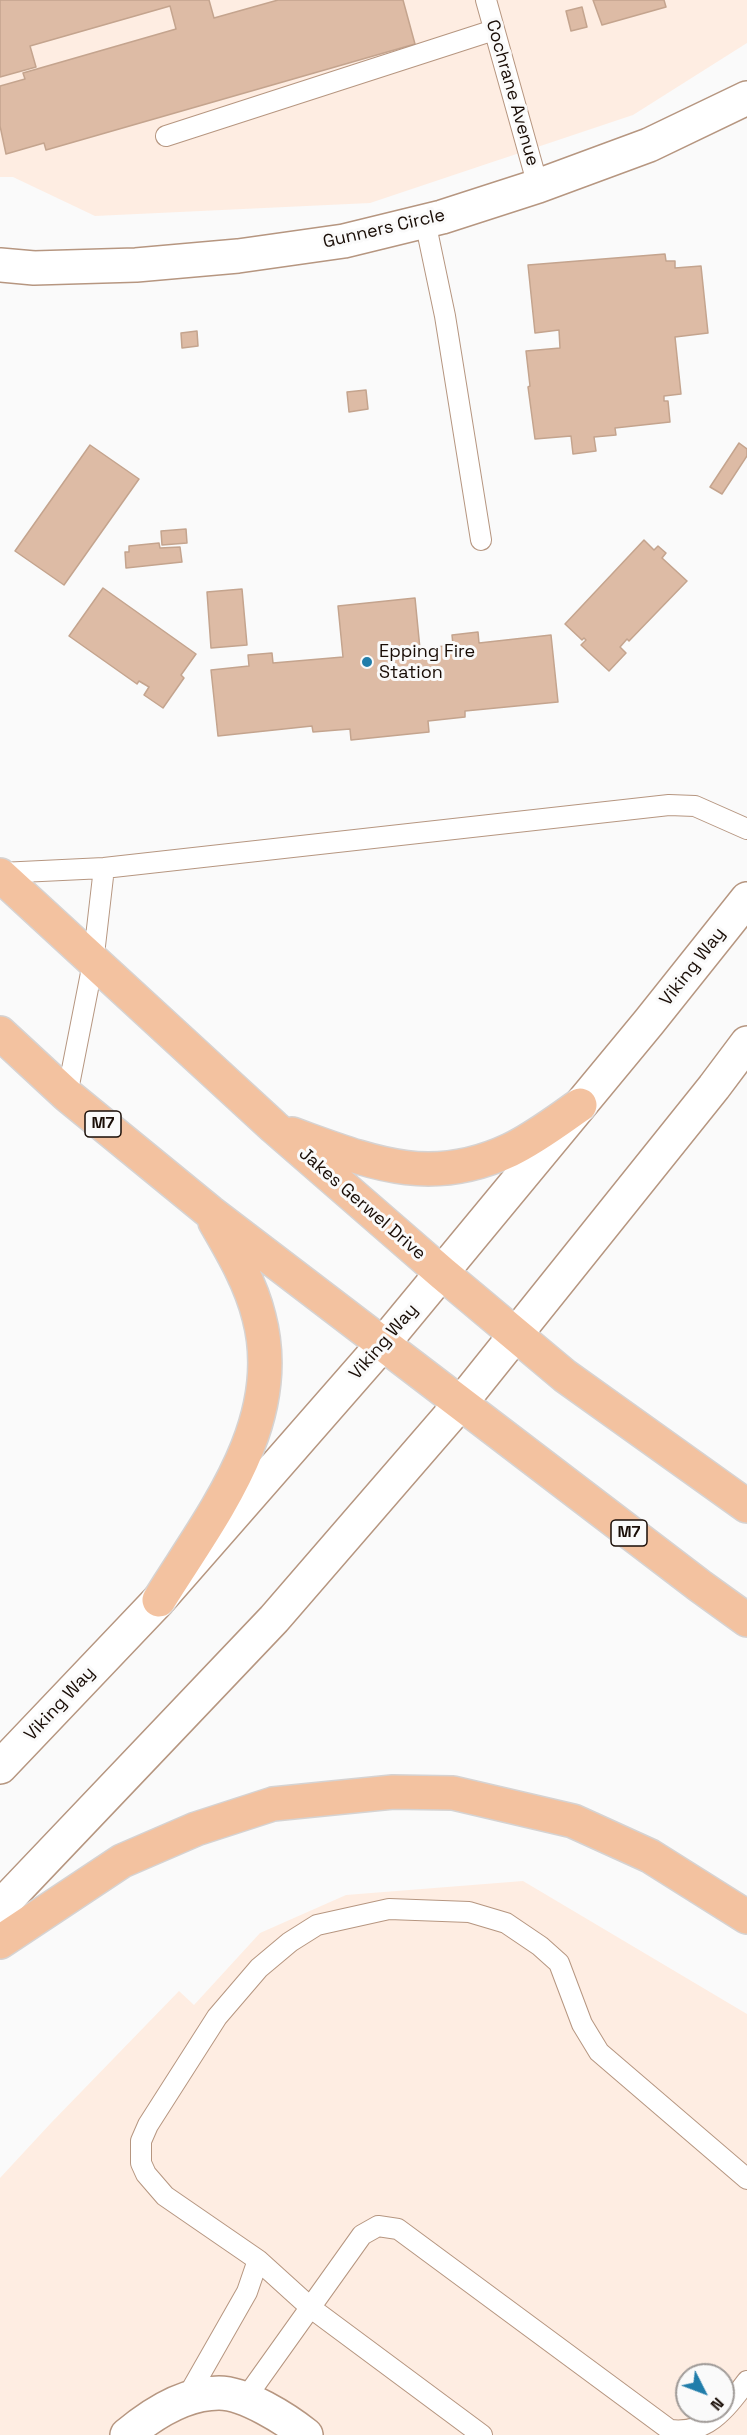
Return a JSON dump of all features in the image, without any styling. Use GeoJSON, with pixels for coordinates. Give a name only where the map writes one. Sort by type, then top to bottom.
{"type":"FeatureCollection","features":[{"type":"Feature","properties":{"kind":"highway","name":"Jakes Gerwel Drive"},"geometry":{"type":"LineString","coordinates":[[0,874],[93,963],[274,1127],[442,1274],[565,1376],[747,1506]]}},
{"type":"Feature","properties":{"kind":"highway","name":"M7"},"geometry":{"type":"LineString","coordinates":[[0,1033],[68,1095],[210,1212],[382,1345],[747,1620]]}},
{"type":"Feature","properties":{"kind":"highway"},"geometry":{"type":"LineString","coordinates":[[274,1127],[381,1164],[431,1170],[478,1163],[511,1149],[580,1105]]}},
{"type":"Feature","properties":{"kind":"highway"},"geometry":{"type":"LineString","coordinates":[[159,1600],[234,1475],[255,1430],[266,1385],[266,1356],[259,1317],[238,1264],[210,1212]]}},
{"type":"Feature","properties":{"kind":"highway"},"geometry":{"type":"LineString","coordinates":[[0,1942],[122,1861],[196,1829],[273,1803],[393,1792],[453,1793],[573,1821],[650,1856],[747,1917]]}},
{"type":"Feature","properties":{"kind":"main road","name":"Gunners Circle"},"geometry":{"type":"LineString","coordinates":[[0,265],[34,268],[136,265],[238,256],[344,241],[425,221],[538,186],[649,145],[747,98]]}},
{"type":"Feature","properties":{"kind":"main road","name":"Viking Way"},"geometry":{"type":"LineString","coordinates":[[0,1767],[159,1600],[382,1345],[747,899]]}},
{"type":"Feature","properties":{"kind":"main road"},"geometry":{"type":"LineString","coordinates":[[0,1907],[274,1619],[460,1404],[747,1043]]}},
{"type":"Feature","properties":{"kind":"main road"},"geometry":{"type":"LineString","coordinates":[[127,2435],[160,2410],[186,2399],[232,2396],[306,2435]]}},
{"type":"Feature","properties":{"kind":"lane","name":"Cochrane Avenue"},"geometry":{"type":"LineString","coordinates":[[486,0],[538,186]]}},
{"type":"Feature","properties":{"kind":"lane"},"geometry":{"type":"LineString","coordinates":[[166,136],[494,30]]}},
{"type":"Feature","properties":{"kind":"lane"},"geometry":{"type":"LineString","coordinates":[[425,221],[445,316],[481,540]]}},
{"type":"Feature","properties":{"kind":"lane"},"geometry":{"type":"LineString","coordinates":[[0,874],[104,868],[669,805],[695,806],[747,829]]}},
{"type":"Feature","properties":{"kind":"lane"},"geometry":{"type":"LineString","coordinates":[[68,1095],[93,963],[104,868]]}},
{"type":"Feature","properties":{"kind":"lane"},"geometry":{"type":"LineString","coordinates":[[482,2435],[311,2308],[258,2260],[165,2196],[146,2174],[141,2163],[141,2141],[148,2125],[217,2017],[259,1968],[290,1942],[317,1925],[389,1909],[469,1912],[506,1923],[540,1946],[559,1963],[582,2024],[599,2052],[747,2179]]}},
{"type":"Feature","properties":{"kind":"lane"},"geometry":{"type":"LineString","coordinates":[[232,2396],[311,2308],[362,2235],[378,2226],[398,2229],[670,2430],[681,2435],[714,2424],[747,2381]]}},
{"type":"Feature","properties":{"kind":"lane"},"geometry":{"type":"LineString","coordinates":[[186,2399],[247,2292],[258,2260]]}},
{"type":"Feature","properties":{"kind":"shaded area"},"geometry":{"type":"Polygon","coordinates":[[[0,0],[747,0],[747,43],[633,115],[370,203],[95,216],[13,177],[0,177],[0,0]]]}},
{"type":"Feature","properties":{"kind":"shaded area"},"geometry":{"type":"Polygon","coordinates":[[[523,1881],[747,2014],[747,2435],[0,2435],[0,2178],[179,1991],[194,2005],[260,1933],[346,1895],[523,1881]]]}},
{"type":"Feature","properties":{"kind":"building"},"geometry":{"type":"Polygon","coordinates":[[[0,0],[209,0],[214,18],[278,0],[403,0],[415,44],[46,150],[44,143],[6,154],[0,126],[0,86],[25,79],[23,73],[176,29],[170,6],[30,46],[36,67],[0,77],[0,0]]]}},
{"type":"Feature","properties":{"kind":"building"},"geometry":{"type":"Polygon","coordinates":[[[593,0],[664,0],[666,7],[602,25],[593,0]]]}},
{"type":"Feature","properties":{"kind":"building"},"geometry":{"type":"Polygon","coordinates":[[[582,7],[587,27],[571,31],[566,11],[582,7]]]}},
{"type":"Feature","properties":{"kind":"building"},"geometry":{"type":"Polygon","coordinates":[[[665,254],[666,261],[675,261],[675,268],[701,266],[708,333],[675,337],[681,394],[664,396],[664,401],[668,401],[670,422],[615,428],[616,435],[594,437],[596,451],[573,454],[571,436],[535,439],[526,351],[560,348],[559,330],[535,333],[528,265],[665,254]]]}},
{"type":"Feature","properties":{"kind":"building"},"geometry":{"type":"Polygon","coordinates":[[[197,331],[198,346],[182,348],[181,333],[197,331]]]}},
{"type":"Feature","properties":{"kind":"building"},"geometry":{"type":"Polygon","coordinates":[[[366,390],[368,409],[349,412],[347,392],[366,390]]]}},
{"type":"Feature","properties":{"kind":"building"},"geometry":{"type":"Polygon","coordinates":[[[739,443],[747,449],[747,456],[722,494],[710,487],[739,443]]]}},
{"type":"Feature","properties":{"kind":"building"},"geometry":{"type":"Polygon","coordinates":[[[90,445],[139,479],[64,585],[15,551],[90,445]]]}},
{"type":"Feature","properties":{"kind":"building"},"geometry":{"type":"Polygon","coordinates":[[[186,529],[187,543],[162,545],[161,531],[186,529]]]}},
{"type":"Feature","properties":{"kind":"building"},"geometry":{"type":"Polygon","coordinates":[[[644,540],[654,550],[658,546],[666,553],[662,558],[687,581],[629,641],[627,639],[620,647],[626,653],[609,671],[581,645],[586,640],[584,638],[582,640],[565,624],[644,540]]]}},
{"type":"Feature","properties":{"kind":"building"},"geometry":{"type":"Polygon","coordinates":[[[159,543],[160,548],[180,547],[182,562],[126,568],[125,552],[129,552],[129,546],[159,543]]]}},
{"type":"Feature","properties":{"kind":"building"},"geometry":{"type":"Polygon","coordinates":[[[103,588],[196,654],[181,675],[184,678],[163,708],[144,695],[149,687],[139,681],[137,684],[69,636],[103,588]]]}},
{"type":"Feature","properties":{"kind":"building"},"geometry":{"type":"Polygon","coordinates":[[[242,589],[247,645],[211,648],[207,592],[242,589]]]}},
{"type":"Feature","properties":{"kind":"building"},"geometry":{"type":"Polygon","coordinates":[[[415,598],[420,649],[453,645],[452,635],[478,632],[479,643],[551,635],[558,702],[465,711],[465,717],[428,721],[429,732],[351,740],[350,729],[313,732],[312,726],[218,736],[211,670],[249,666],[248,655],[272,653],[273,663],[343,657],[338,606],[415,598]]]}},
{"type":"Feature","properties":{"kind":"place","name":"Epping Fire Station"},"geometry":{"type":"Point","coordinates":[367,662]}}]}
